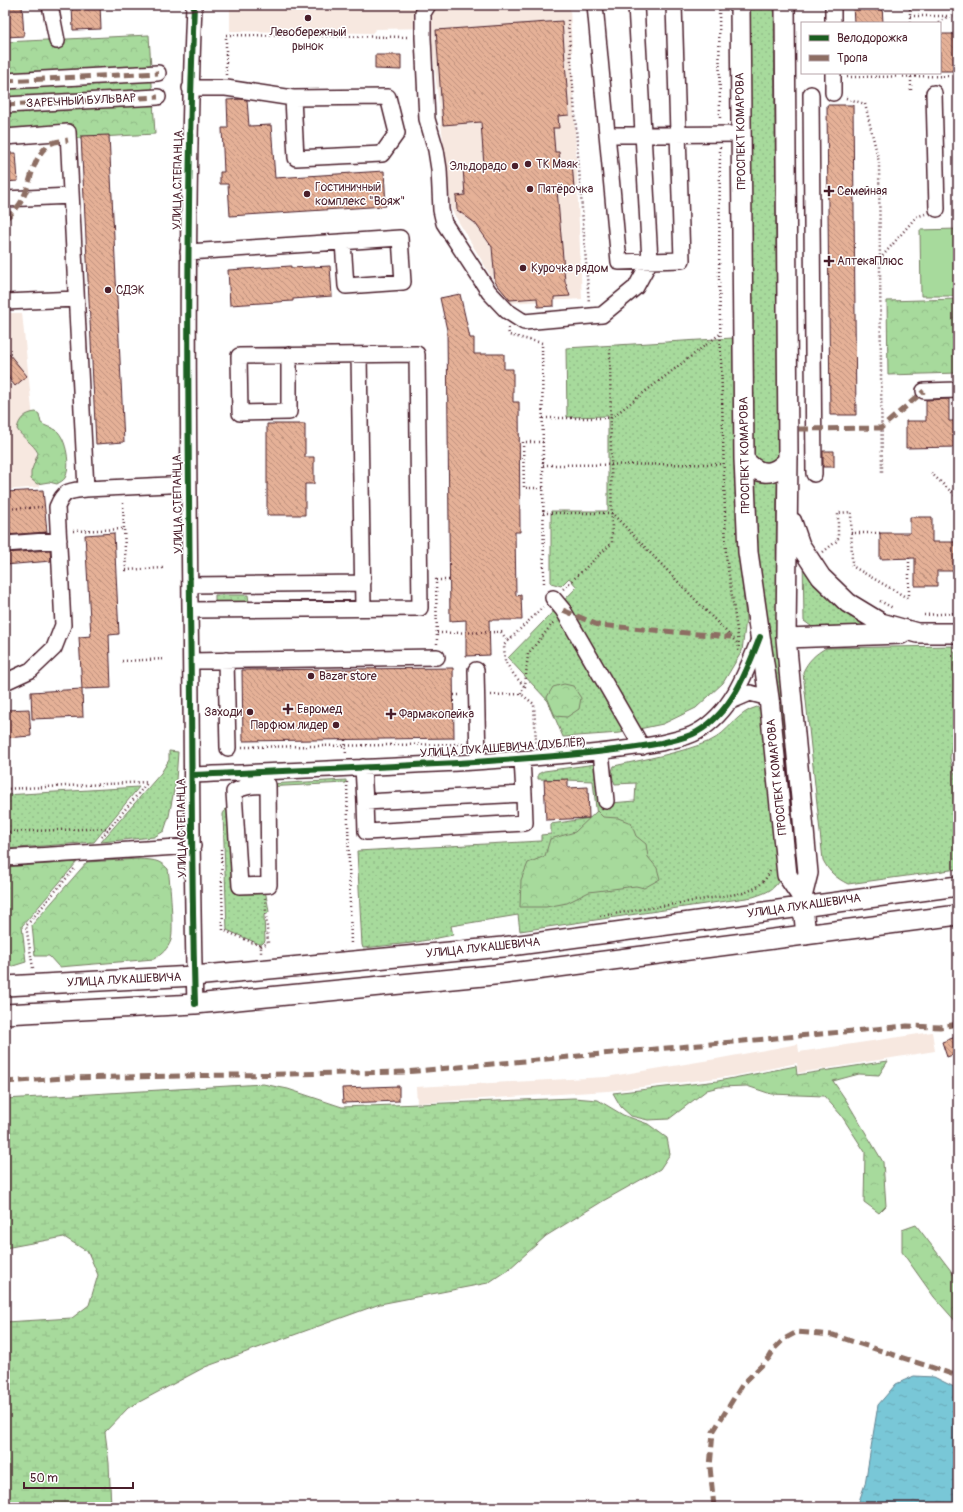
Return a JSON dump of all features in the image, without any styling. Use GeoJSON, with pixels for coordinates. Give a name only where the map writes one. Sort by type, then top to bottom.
{"type":"FeatureCollection","features":[{"type":"Feature","properties":{"kind":"main road","name":"ПРОСПЕКТ КОМАРОВА"},"geometry":{"type":"LineString","coordinates":[[740,5],[744,459],[748,552],[769,698],[787,875],[802,902]]}},
{"type":"Feature","properties":{"kind":"main road","name":"ПРОСПЕКТ КОМАРОВА"},"geometry":{"type":"LineString","coordinates":[[785,5],[788,460],[786,638],[808,873],[802,902],[806,935]]}},
{"type":"Feature","properties":{"kind":"main road"},"geometry":{"type":"LineString","coordinates":[[744,459],[751,467],[760,472],[771,472],[781,468],[788,460]]}},
{"type":"Feature","properties":{"kind":"main road"},"geometry":{"type":"LineString","coordinates":[[788,509],[800,545],[820,577],[848,603],[881,622],[917,633]]}},
{"type":"Feature","properties":{"kind":"main road"},"geometry":{"type":"LineString","coordinates":[[786,638],[958,633]]}},
{"type":"Feature","properties":{"kind":"main road","name":"УЛИЦА ЛУКАШЕВИЧА"},"geometry":{"type":"LineString","coordinates":[[5,986],[194,976],[503,947],[802,902],[958,886]]}},
{"type":"Feature","properties":{"kind":"main road"},"geometry":{"type":"LineString","coordinates":[[5,1014],[195,1004],[504,974],[958,915]]}},
{"type":"Feature","properties":{"kind":"street"},"geometry":{"type":"LineString","coordinates":[[50,5],[57,40]]}},
{"type":"Feature","properties":{"kind":"street","name":"УЛИЦА СТЕПАНЦА"},"geometry":{"type":"LineString","coordinates":[[194,5],[190,88],[188,252],[190,610],[195,1004]]}},
{"type":"Feature","properties":{"kind":"street"},"geometry":{"type":"LineString","coordinates":[[428,5],[424,13],[423,38],[427,119],[436,150],[439,169],[441,210],[444,223],[489,292],[507,311],[524,322],[602,315],[636,287],[650,261],[636,5]]}},
{"type":"Feature","properties":{"kind":"street"},"geometry":{"type":"LineString","coordinates":[[595,5],[619,262],[682,260],[674,5]]}},
{"type":"Feature","properties":{"kind":"street"},"geometry":{"type":"LineString","coordinates":[[833,5],[833,22]]}},
{"type":"Feature","properties":{"kind":"street","name":"ЗАРЕЧНЫЙ БУЛЬВАР"},"geometry":{"type":"LineString","coordinates":[[5,81],[158,73]]}},
{"type":"Feature","properties":{"kind":"street"},"geometry":{"type":"LineString","coordinates":[[833,75],[833,94]]}},
{"type":"Feature","properties":{"kind":"street"},"geometry":{"type":"LineString","coordinates":[[190,88],[226,88],[293,98],[388,97],[397,133],[382,154],[296,158],[293,98]]}},
{"type":"Feature","properties":{"kind":"street"},"geometry":{"type":"LineString","coordinates":[[934,93],[937,209]]}},
{"type":"Feature","properties":{"kind":"street"},"geometry":{"type":"LineString","coordinates":[[810,94],[814,474]]}},
{"type":"Feature","properties":{"kind":"street","name":"ЗАРЕЧНЫЙ БУЛЬВАР"},"geometry":{"type":"LineString","coordinates":[[5,105],[158,97]]}},
{"type":"Feature","properties":{"kind":"street"},"geometry":{"type":"LineString","coordinates":[[5,138],[68,132],[86,489]]}},
{"type":"Feature","properties":{"kind":"street"},"geometry":{"type":"LineString","coordinates":[[607,135],[742,134]]}},
{"type":"Feature","properties":{"kind":"street"},"geometry":{"type":"LineString","coordinates":[[5,199],[71,196]]}},
{"type":"Feature","properties":{"kind":"street"},"geometry":{"type":"LineString","coordinates":[[188,252],[400,238],[403,282],[346,286],[343,242]]}},
{"type":"Feature","properties":{"kind":"street"},"geometry":{"type":"LineString","coordinates":[[5,302],[76,298]]}},
{"type":"Feature","properties":{"kind":"street"},"geometry":{"type":"LineString","coordinates":[[190,610],[420,608],[417,354],[239,356],[240,413],[290,412],[289,356]]}},
{"type":"Feature","properties":{"kind":"street"},"geometry":{"type":"LineString","coordinates":[[359,355],[363,608]]}},
{"type":"Feature","properties":{"kind":"street"},"geometry":{"type":"LineString","coordinates":[[924,390],[958,390]]}},
{"type":"Feature","properties":{"kind":"street"},"geometry":{"type":"LineString","coordinates":[[5,682],[30,670],[54,648],[63,625],[57,507],[61,497],[70,491],[86,489],[189,484]]}},
{"type":"Feature","properties":{"kind":"street"},"geometry":{"type":"LineString","coordinates":[[5,544],[59,540]]}},
{"type":"Feature","properties":{"kind":"street"},"geometry":{"type":"LineString","coordinates":[[190,585],[363,583]]}},
{"type":"Feature","properties":{"kind":"street"},"geometry":{"type":"LineString","coordinates":[[548,593],[563,610],[642,747]]}},
{"type":"Feature","properties":{"kind":"street","name":"УЛИЦА ЛУКАШЕВИЧА (ДУБЛЁР)"},"geometry":{"type":"LineString","coordinates":[[192,775],[522,759],[642,747],[672,740],[696,732],[714,720],[730,702],[744,679],[760,637]]}},
{"type":"Feature","properties":{"kind":"street"},"geometry":{"type":"LineString","coordinates":[[191,661],[437,657]]}},
{"type":"Feature","properties":{"kind":"street"},"geometry":{"type":"LineString","coordinates":[[226,660],[228,748]]}},
{"type":"Feature","properties":{"kind":"street"},"geometry":{"type":"LineString","coordinates":[[476,670],[478,761]]}},
{"type":"Feature","properties":{"kind":"street"},"geometry":{"type":"LineString","coordinates":[[730,702],[750,693],[769,698]]}},
{"type":"Feature","properties":{"kind":"street"},"geometry":{"type":"LineString","coordinates":[[601,752],[606,801]]}},
{"type":"Feature","properties":{"kind":"street"},"geometry":{"type":"LineString","coordinates":[[363,767],[366,832],[525,823],[522,759]]}},
{"type":"Feature","properties":{"kind":"street"},"geometry":{"type":"LineString","coordinates":[[268,785],[269,886],[240,886],[234,792],[239,788],[268,785]]}},
{"type":"Feature","properties":{"kind":"street"},"geometry":{"type":"LineString","coordinates":[[364,802],[524,794]]}},
{"type":"Feature","properties":{"kind":"street"},"geometry":{"type":"LineString","coordinates":[[5,858],[193,846]]}},
{"type":"Feature","properties":{"kind":"path"},"geometry":{"type":"LineString","coordinates":[[719,5],[719,279],[723,464],[726,556],[739,644],[737,657]]}},
{"type":"Feature","properties":{"kind":"path"},"geometry":{"type":"LineString","coordinates":[[910,5],[910,22]]}},
{"type":"Feature","properties":{"kind":"path"},"geometry":{"type":"LineString","coordinates":[[910,16],[958,16]]}},
{"type":"Feature","properties":{"kind":"path"},"geometry":{"type":"LineString","coordinates":[[940,22],[948,16]]}},
{"type":"Feature","properties":{"kind":"path"},"geometry":{"type":"LineString","coordinates":[[568,20],[590,305],[582,306]]}},
{"type":"Feature","properties":{"kind":"path"},"geometry":{"type":"LineString","coordinates":[[226,78],[226,35],[423,38]]}},
{"type":"Feature","properties":{"kind":"path"},"geometry":{"type":"LineString","coordinates":[[873,77],[877,74]]}},
{"type":"Feature","properties":{"kind":"path"},"geometry":{"type":"LineString","coordinates":[[833,75],[873,77],[911,75],[958,76]]}},
{"type":"Feature","properties":{"kind":"path"},"geometry":{"type":"LineString","coordinates":[[911,75],[911,93]]}},
{"type":"Feature","properties":{"kind":"path"},"geometry":{"type":"LineString","coordinates":[[833,94],[865,104],[878,162],[882,474]]}},
{"type":"Feature","properties":{"kind":"path"},"geometry":{"type":"LineString","coordinates":[[879,260],[916,217],[937,209]]}},
{"type":"Feature","properties":{"kind":"path"},"geometry":{"type":"LineString","coordinates":[[542,418],[611,418],[720,333]]}},
{"type":"Feature","properties":{"kind":"path"},"geometry":{"type":"LineString","coordinates":[[542,343],[543,514],[548,593]]}},
{"type":"Feature","properties":{"kind":"path"},"geometry":{"type":"LineString","coordinates":[[525,686],[514,675],[505,661],[504,645],[548,593],[612,543],[610,349]]}},
{"type":"Feature","properties":{"kind":"path"},"geometry":{"type":"LineString","coordinates":[[543,442],[523,442],[524,488],[543,488]]}},
{"type":"Feature","properties":{"kind":"path"},"geometry":{"type":"LineString","coordinates":[[543,465],[723,464]]}},
{"type":"Feature","properties":{"kind":"path"},"geometry":{"type":"LineString","coordinates":[[931,473],[958,498]]}},
{"type":"Feature","properties":{"kind":"path"},"geometry":{"type":"LineString","coordinates":[[123,503],[126,570],[163,568]]}},
{"type":"Feature","properties":{"kind":"path"},"geometry":{"type":"LineString","coordinates":[[819,546],[822,553],[838,540],[838,512],[851,512],[852,566],[909,598],[909,558]]}},
{"type":"Feature","properties":{"kind":"path"},"geometry":{"type":"LineString","coordinates":[[543,514],[612,513],[739,644]]}},
{"type":"Feature","properties":{"kind":"path"},"geometry":{"type":"LineString","coordinates":[[72,531],[124,529]]}},
{"type":"Feature","properties":{"kind":"path"},"geometry":{"type":"LineString","coordinates":[[852,533],[880,533]]}},
{"type":"Feature","properties":{"kind":"path"},"geometry":{"type":"LineString","coordinates":[[450,580],[436,580],[437,633],[501,632],[508,641]]}},
{"type":"Feature","properties":{"kind":"path"},"geometry":{"type":"LineString","coordinates":[[874,598],[894,609]]}},
{"type":"Feature","properties":{"kind":"path"},"geometry":{"type":"LineString","coordinates":[[543,743],[536,743],[534,704],[521,694],[525,686],[528,654],[563,610]]}},
{"type":"Feature","properties":{"kind":"path"},"geometry":{"type":"LineString","coordinates":[[922,615],[958,613]]}},
{"type":"Feature","properties":{"kind":"path"},"geometry":{"type":"LineString","coordinates":[[122,661],[165,659]]}},
{"type":"Feature","properties":{"kind":"path"},"geometry":{"type":"LineString","coordinates":[[464,689],[464,702]]}},
{"type":"Feature","properties":{"kind":"path"},"geometry":{"type":"LineString","coordinates":[[241,740],[241,748],[464,745],[464,738]]}},
{"type":"Feature","properties":{"kind":"path"},"geometry":{"type":"LineString","coordinates":[[345,740],[351,951]]}},
{"type":"Feature","properties":{"kind":"path"},"geometry":{"type":"LineString","coordinates":[[5,789],[148,782],[26,926],[33,968]]}},
{"type":"Feature","properties":{"kind":"path"},"geometry":{"type":"LineString","coordinates":[[5,832],[110,828]]}},
{"type":"Feature","properties":{"kind":"path"},"geometry":{"type":"LineString","coordinates":[[222,847],[224,930],[261,946],[261,957]]}},
{"type":"Feature","properties":{"kind":"path"},"geometry":{"type":"LineString","coordinates":[[594,917],[742,893],[757,888],[766,878],[772,867]]}},
{"type":"Feature","properties":{"kind":"shaded area","name":"Левобережный рынок"},"geometry":{"type":"Polygon","coordinates":[[[230,5],[574,5],[570,7],[582,299],[507,303],[451,209],[430,28],[376,29],[372,33],[230,31],[230,5]]]}},
{"type":"Feature","properties":{"kind":"shaded area"},"geometry":{"type":"Polygon","coordinates":[[[5,313],[22,313],[40,487],[5,490],[5,313]]]}},
{"type":"Feature","properties":{"kind":"shaded area"},"geometry":{"type":"Polygon","coordinates":[[[932,1032],[935,1051],[798,1073],[797,1063],[734,1076],[608,1091],[417,1103],[416,1087],[606,1077],[798,1044],[799,1052],[932,1032]]]}},
{"type":"Feature","properties":{"kind":"green space"},"geometry":{"type":"Polygon","coordinates":[[[749,5],[774,5],[778,451],[776,547],[779,648],[801,875],[796,876],[756,553],[752,451],[749,5]]]}},
{"type":"Feature","properties":{"kind":"green space"},"geometry":{"type":"Polygon","coordinates":[[[149,35],[155,134],[5,142],[5,42],[149,35]]]}},
{"type":"Feature","properties":{"kind":"green space"},"geometry":{"type":"Polygon","coordinates":[[[958,229],[958,296],[921,296],[920,230],[958,229]]]}},
{"type":"Feature","properties":{"kind":"green space"},"geometry":{"type":"Polygon","coordinates":[[[958,299],[958,373],[888,375],[887,301],[958,299]]]}},
{"type":"Feature","properties":{"kind":"green space"},"geometry":{"type":"Polygon","coordinates":[[[733,338],[738,537],[746,619],[742,651],[723,683],[696,708],[663,724],[620,733],[563,737],[548,701],[508,658],[577,587],[569,578],[561,586],[551,583],[551,511],[608,511],[608,416],[567,417],[566,348],[733,338]]]}},
{"type":"Feature","properties":{"kind":"green space"},"geometry":{"type":"Polygon","coordinates":[[[36,412],[39,414],[41,423],[56,430],[60,434],[65,446],[68,460],[67,473],[65,478],[57,484],[49,482],[37,484],[31,479],[31,472],[38,453],[17,429],[19,422],[23,417],[36,412]]]}},
{"type":"Feature","properties":{"kind":"green space"},"geometry":{"type":"Polygon","coordinates":[[[803,556],[824,586],[841,606],[860,622],[870,626],[815,629],[804,621],[803,556]]]}},
{"type":"Feature","properties":{"kind":"green space"},"geometry":{"type":"Polygon","coordinates":[[[215,595],[248,595],[249,602],[215,603],[215,595]]]}},
{"type":"Feature","properties":{"kind":"green space"},"geometry":{"type":"Polygon","coordinates":[[[952,646],[957,665],[958,677],[954,737],[950,758],[955,774],[958,778],[958,869],[848,884],[833,874],[823,860],[803,672],[812,658],[826,648],[952,646]]]}},
{"type":"Feature","properties":{"kind":"green space"},"geometry":{"type":"Polygon","coordinates":[[[564,684],[573,686],[581,698],[579,709],[567,717],[555,716],[547,697],[553,687],[564,684]]]}},
{"type":"Feature","properties":{"kind":"green space"},"geometry":{"type":"Polygon","coordinates":[[[757,707],[762,711],[782,875],[777,884],[770,890],[753,897],[520,931],[518,915],[451,926],[453,935],[412,943],[363,948],[357,851],[541,841],[541,835],[551,834],[551,824],[597,817],[593,781],[538,779],[538,774],[544,771],[596,764],[611,803],[635,801],[636,783],[615,784],[612,775],[614,766],[675,752],[710,741],[722,733],[744,713],[757,707]]]}},
{"type":"Feature","properties":{"kind":"green space"},"geometry":{"type":"Polygon","coordinates":[[[169,751],[178,752],[176,780],[169,816],[164,831],[154,837],[101,842],[161,773],[169,760],[169,751]]]}},
{"type":"Feature","properties":{"kind":"green space"},"geometry":{"type":"Polygon","coordinates":[[[346,780],[346,783],[264,787],[249,785],[346,780]]]}},
{"type":"Feature","properties":{"kind":"green space"},"geometry":{"type":"Polygon","coordinates":[[[139,787],[94,842],[5,849],[5,795],[139,787]]]}},
{"type":"Feature","properties":{"kind":"green space"},"geometry":{"type":"Polygon","coordinates":[[[230,801],[240,886],[265,886],[269,912],[264,915],[265,941],[262,944],[227,930],[223,814],[230,801]]]}},
{"type":"Feature","properties":{"kind":"green space"},"geometry":{"type":"Polygon","coordinates":[[[597,811],[603,817],[618,818],[631,823],[636,836],[646,844],[648,857],[657,868],[660,879],[644,888],[636,886],[589,892],[567,903],[546,907],[520,907],[521,880],[528,863],[545,856],[550,839],[575,832],[597,811]]]}},
{"type":"Feature","properties":{"kind":"green space"},"geometry":{"type":"Polygon","coordinates":[[[139,859],[161,863],[168,869],[172,935],[170,943],[162,953],[154,959],[59,967],[49,956],[35,956],[32,925],[87,862],[139,859]]]}},
{"type":"Feature","properties":{"kind":"green space"},"geometry":{"type":"Polygon","coordinates":[[[77,862],[22,926],[26,962],[5,967],[5,867],[77,862]]]}},
{"type":"Feature","properties":{"kind":"green space"},"geometry":{"type":"Polygon","coordinates":[[[888,1061],[879,1075],[859,1074],[833,1081],[883,1162],[886,1206],[879,1213],[864,1202],[865,1152],[841,1115],[824,1096],[771,1094],[747,1086],[719,1087],[707,1090],[669,1119],[648,1120],[631,1116],[621,1107],[613,1093],[718,1081],[796,1066],[797,1075],[888,1061]]]}},
{"type":"Feature","properties":{"kind":"green space"},"geometry":{"type":"Polygon","coordinates":[[[263,1084],[288,1089],[342,1107],[574,1098],[598,1100],[623,1115],[648,1124],[667,1138],[670,1154],[660,1169],[603,1201],[546,1236],[509,1269],[488,1283],[380,1304],[205,1367],[128,1408],[105,1432],[109,1463],[111,1507],[5,1507],[5,1322],[72,1318],[89,1305],[98,1275],[88,1252],[64,1237],[5,1248],[5,1099],[263,1084]]]}},
{"type":"Feature","properties":{"kind":"green space"},"geometry":{"type":"Polygon","coordinates":[[[916,1225],[958,1280],[958,1324],[934,1297],[902,1252],[902,1230],[916,1225]]]}},
{"type":"Feature","properties":{"kind":"water"},"geometry":{"type":"Polygon","coordinates":[[[914,1376],[934,1377],[958,1389],[958,1507],[857,1507],[865,1484],[878,1405],[896,1384],[914,1376]]]}},
{"type":"Feature","properties":{"kind":"building"},"geometry":{"type":"Polygon","coordinates":[[[5,5],[22,5],[24,36],[6,37],[5,5]]]}},
{"type":"Feature","properties":{"kind":"building"},"geometry":{"type":"Polygon","coordinates":[[[72,5],[100,5],[101,29],[73,30],[72,5]]]}},
{"type":"Feature","properties":{"kind":"building"},"geometry":{"type":"Polygon","coordinates":[[[853,5],[882,5],[883,22],[854,22],[853,5]]]}},
{"type":"Feature","properties":{"kind":"building","name":"Левобережный рынок"},"geometry":{"type":"Polygon","coordinates":[[[562,21],[569,115],[558,116],[559,128],[553,128],[555,152],[559,152],[560,162],[572,161],[574,189],[557,190],[565,281],[570,296],[554,297],[554,306],[538,307],[537,298],[510,300],[495,282],[492,247],[475,223],[457,210],[456,196],[465,195],[463,168],[484,167],[481,122],[443,125],[436,30],[562,21]]]}},
{"type":"Feature","properties":{"kind":"building"},"geometry":{"type":"Polygon","coordinates":[[[941,34],[958,34],[958,71],[941,71],[941,34]]]}},
{"type":"Feature","properties":{"kind":"building"},"geometry":{"type":"Polygon","coordinates":[[[375,55],[401,55],[401,70],[375,69],[375,55]]]}},
{"type":"Feature","properties":{"kind":"building"},"geometry":{"type":"Polygon","coordinates":[[[227,100],[247,100],[249,126],[271,125],[275,178],[384,171],[386,206],[230,216],[228,184],[220,184],[220,172],[224,172],[222,128],[228,128],[227,100]]]}},
{"type":"Feature","properties":{"kind":"building"},"geometry":{"type":"Polygon","coordinates":[[[827,105],[853,105],[856,415],[830,415],[827,105]]]}},
{"type":"Feature","properties":{"kind":"building"},"geometry":{"type":"Polygon","coordinates":[[[109,135],[124,442],[96,444],[81,136],[109,135]]]}},
{"type":"Feature","properties":{"kind":"building"},"geometry":{"type":"Polygon","coordinates":[[[5,153],[16,153],[18,181],[5,182],[5,153]]]}},
{"type":"Feature","properties":{"kind":"building"},"geometry":{"type":"Polygon","coordinates":[[[291,266],[291,268],[330,266],[332,296],[293,299],[293,301],[230,305],[228,270],[291,266]]]}},
{"type":"Feature","properties":{"kind":"building"},"geometry":{"type":"Polygon","coordinates":[[[460,294],[470,338],[474,338],[474,354],[504,354],[504,369],[513,369],[513,402],[519,402],[520,532],[515,532],[516,596],[521,595],[522,620],[489,620],[490,655],[466,656],[466,620],[450,621],[447,330],[440,298],[460,294]]]}},
{"type":"Feature","properties":{"kind":"building"},"geometry":{"type":"Polygon","coordinates":[[[5,349],[27,376],[15,386],[5,373],[5,349]]]}},
{"type":"Feature","properties":{"kind":"building"},"geometry":{"type":"Polygon","coordinates":[[[949,399],[949,421],[958,421],[958,447],[906,448],[906,421],[926,421],[926,400],[949,399]]]}},
{"type":"Feature","properties":{"kind":"building"},"geometry":{"type":"Polygon","coordinates":[[[267,424],[305,424],[305,457],[314,457],[314,484],[305,484],[305,515],[267,515],[267,424]]]}},
{"type":"Feature","properties":{"kind":"building"},"geometry":{"type":"Polygon","coordinates":[[[823,451],[834,451],[834,467],[823,467],[823,451]]]}},
{"type":"Feature","properties":{"kind":"building"},"geometry":{"type":"Polygon","coordinates":[[[43,490],[47,532],[5,535],[5,492],[43,490]]]}},
{"type":"Feature","properties":{"kind":"building"},"geometry":{"type":"Polygon","coordinates":[[[910,517],[932,517],[932,542],[958,542],[958,571],[937,571],[937,586],[915,586],[915,558],[880,559],[880,533],[910,533],[910,517]]]}},
{"type":"Feature","properties":{"kind":"building"},"geometry":{"type":"Polygon","coordinates":[[[114,533],[119,634],[109,635],[111,688],[82,689],[79,637],[91,636],[85,535],[114,533]]]}},
{"type":"Feature","properties":{"kind":"building"},"geometry":{"type":"Polygon","coordinates":[[[50,550],[51,561],[5,565],[5,553],[50,550]]]}},
{"type":"Feature","properties":{"kind":"building"},"geometry":{"type":"Polygon","coordinates":[[[453,668],[454,738],[243,741],[242,670],[453,668]]]}},
{"type":"Feature","properties":{"kind":"building"},"geometry":{"type":"Polygon","coordinates":[[[82,689],[83,717],[32,719],[31,692],[82,689]]]}},
{"type":"Feature","properties":{"kind":"building"},"geometry":{"type":"Polygon","coordinates":[[[29,709],[31,736],[5,738],[5,710],[29,709]]]}},
{"type":"Feature","properties":{"kind":"building"},"geometry":{"type":"Polygon","coordinates":[[[568,779],[568,788],[588,787],[589,818],[546,820],[544,780],[568,779]]]}},
{"type":"Feature","properties":{"kind":"building"},"geometry":{"type":"Polygon","coordinates":[[[958,1036],[958,1053],[947,1057],[942,1042],[958,1036]]]}},
{"type":"Feature","properties":{"kind":"building"},"geometry":{"type":"Polygon","coordinates":[[[399,1086],[399,1101],[343,1103],[342,1088],[399,1086]]]}},
{"type":"Feature","properties":{"kind":"marked path"},"geometry":{"type":"LineString","coordinates":[[5,81],[158,73]]}},
{"type":"Feature","properties":{"kind":"marked path"},"geometry":{"type":"LineString","coordinates":[[5,105],[158,97]]}},
{"type":"Feature","properties":{"kind":"marked path"},"geometry":{"type":"LineString","coordinates":[[5,219],[15,210],[21,201],[39,155],[50,144],[68,140]]}},
{"type":"Feature","properties":{"kind":"marked path"},"geometry":{"type":"LineString","coordinates":[[799,429],[881,428],[924,391]]}},
{"type":"Feature","properties":{"kind":"marked path"},"geometry":{"type":"LineString","coordinates":[[563,610],[598,625],[731,637]]}},
{"type":"Feature","properties":{"kind":"marked path"},"geometry":{"type":"LineString","coordinates":[[5,1082],[65,1078],[405,1072],[907,1026],[940,1027],[958,1024]]}},
{"type":"Feature","properties":{"kind":"marked path"},"geometry":{"type":"LineString","coordinates":[[714,1507],[710,1467],[713,1432],[742,1385],[769,1358],[775,1348],[784,1339],[797,1332],[833,1335],[958,1376]]}},
{"type":"Feature","properties":{"kind":"cycle path"},"geometry":{"type":"LineString","coordinates":[[194,5],[191,80],[188,381],[192,855],[195,1004]]}},
{"type":"Feature","properties":{"kind":"cycle path"},"geometry":{"type":"LineString","coordinates":[[192,775],[427,765],[521,759],[614,750],[675,740],[697,732],[720,714],[729,703],[743,678],[760,637]]}},
{"type":"Feature","properties":{"kind":"place","name":"Левобережный рынок"},"geometry":{"type":"Point","coordinates":[308,18]}},
{"type":"Feature","properties":{"kind":"place","name":"ТК Маяк"},"geometry":{"type":"Point","coordinates":[528,164]}},
{"type":"Feature","properties":{"kind":"place","name":"Эльдорадо"},"geometry":{"type":"Point","coordinates":[515,166]}},
{"type":"Feature","properties":{"kind":"place","name":"Пятёрочка"},"geometry":{"type":"Point","coordinates":[530,189]}},
{"type":"Feature","properties":{"kind":"place","name":"Семейная"},"geometry":{"type":"Point","coordinates":[829,191]}},
{"type":"Feature","properties":{"kind":"place","name":"Гостиничный комплекс \"Вояж\""},"geometry":{"type":"Point","coordinates":[307,194]}},
{"type":"Feature","properties":{"kind":"place","name":"АптекаПлюс"},"geometry":{"type":"Point","coordinates":[829,261]}},
{"type":"Feature","properties":{"kind":"place","name":"Курочка рядом"},"geometry":{"type":"Point","coordinates":[523,268]}},
{"type":"Feature","properties":{"kind":"place","name":"СДЭК"},"geometry":{"type":"Point","coordinates":[108,290]}},
{"type":"Feature","properties":{"kind":"place","name":"Bazar store"},"geometry":{"type":"Point","coordinates":[311,676]}},
{"type":"Feature","properties":{"kind":"place","name":"Евромед"},"geometry":{"type":"Point","coordinates":[288,709]}},
{"type":"Feature","properties":{"kind":"place","name":"Заходи"},"geometry":{"type":"Point","coordinates":[250,712]}},
{"type":"Feature","properties":{"kind":"place","name":"Фармакопейка"},"geometry":{"type":"Point","coordinates":[391,714]}},
{"type":"Feature","properties":{"kind":"place","name":"Парфюм лидер"},"geometry":{"type":"Point","coordinates":[336,725]}}]}
